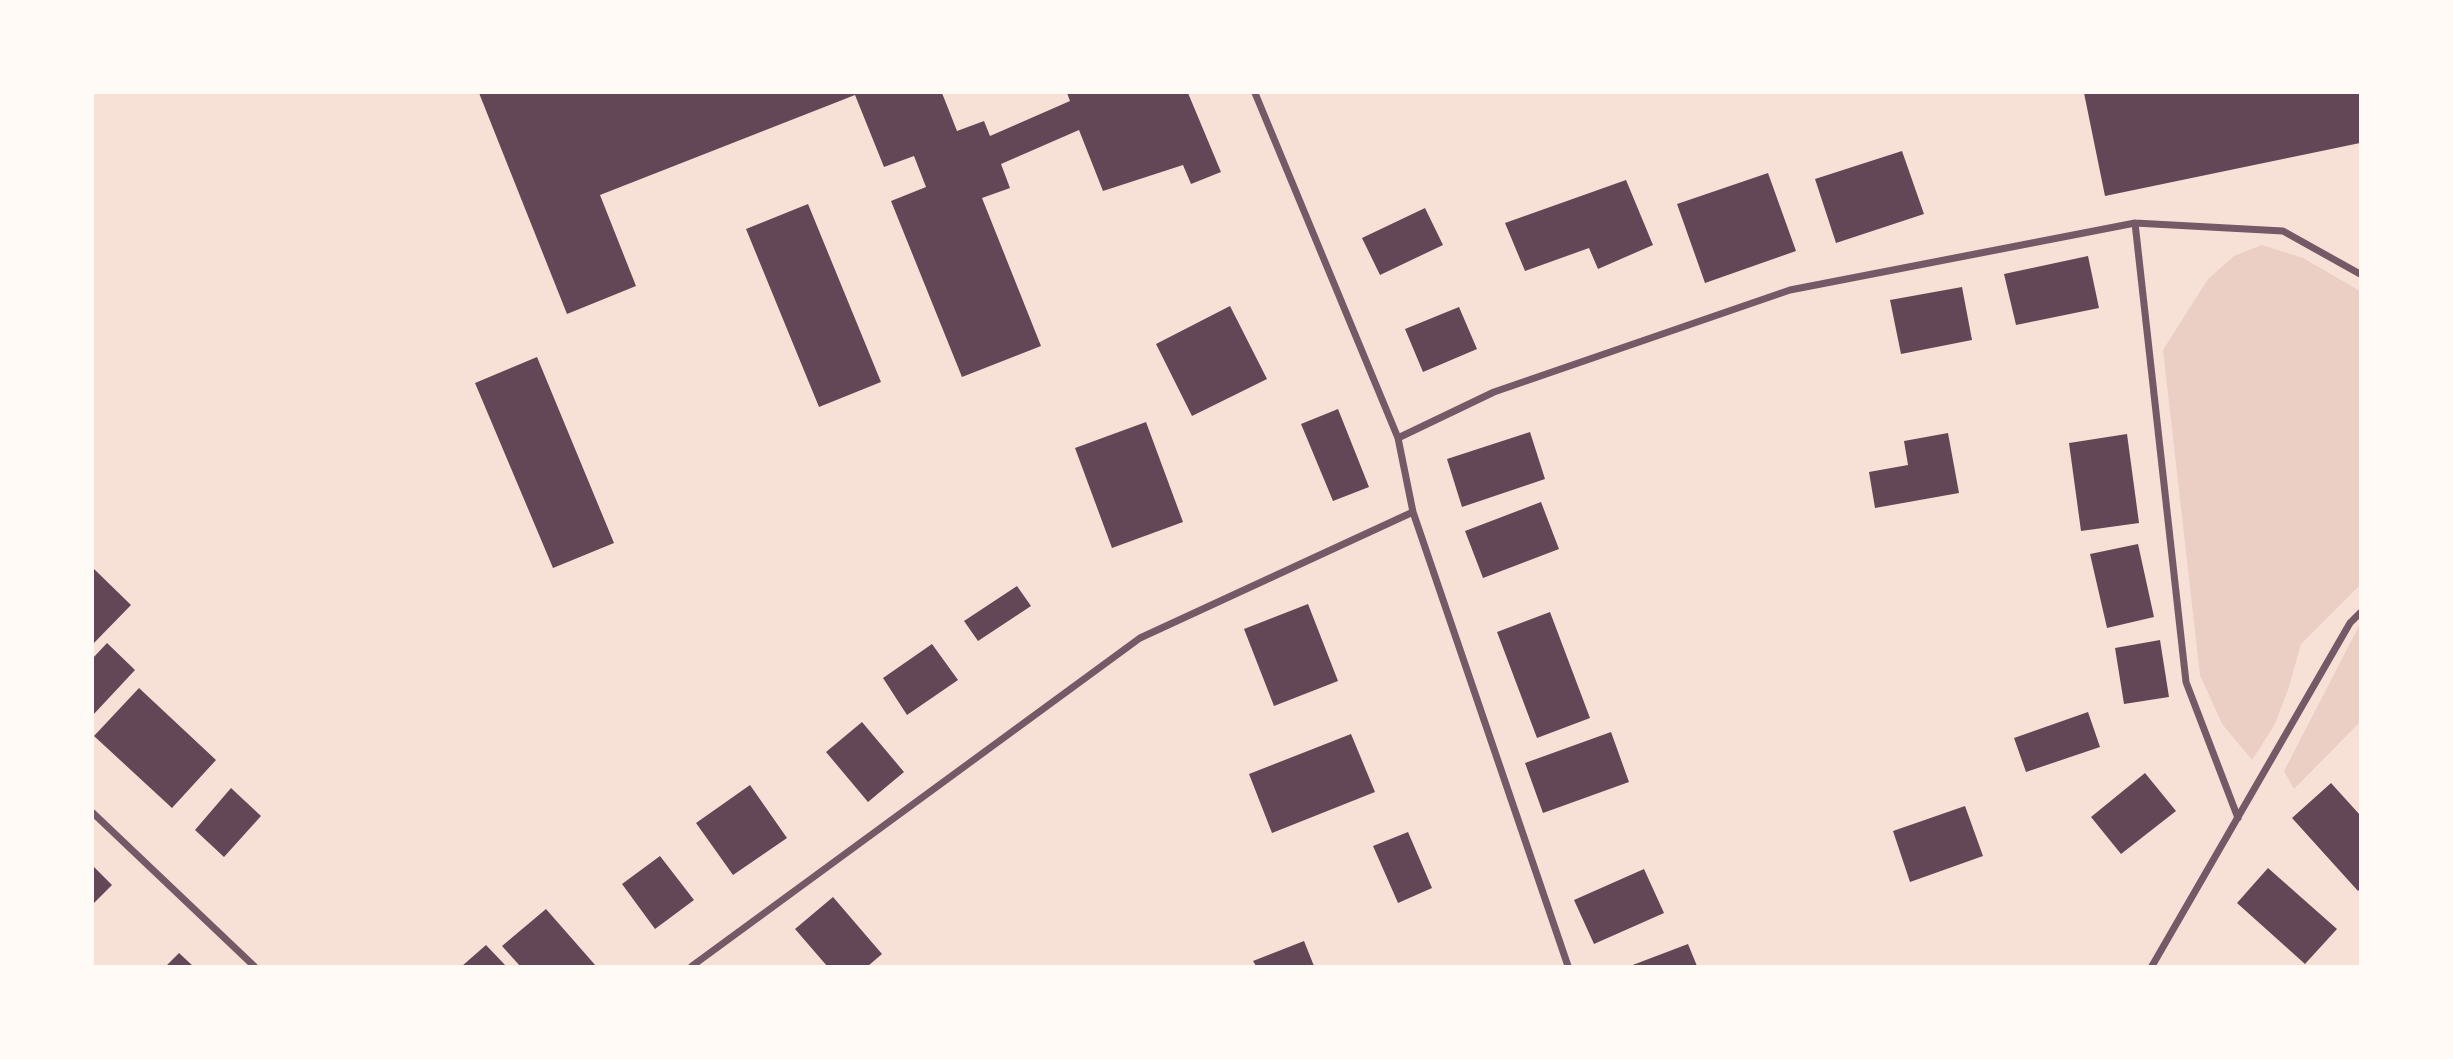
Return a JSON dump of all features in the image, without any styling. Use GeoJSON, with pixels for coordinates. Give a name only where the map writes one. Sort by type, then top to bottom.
{"type":"FeatureCollection","features":[{"type":"Feature","properties":{"kind":"street"},"geometry":{"type":"LineString","coordinates":[[1255,93],[1398,438],[1413,512],[1569,966]]}},
{"type":"Feature","properties":{"kind":"street"},"geometry":{"type":"LineString","coordinates":[[1398,438],[1494,391],[1790,290],[2135,223],[2283,231],[2360,274]]}},
{"type":"Feature","properties":{"kind":"street"},"geometry":{"type":"LineString","coordinates":[[2135,223],[2186,682],[2238,818]]}},
{"type":"Feature","properties":{"kind":"street"},"geometry":{"type":"LineString","coordinates":[[692,966],[1140,638],[1413,512]]}},
{"type":"Feature","properties":{"kind":"street"},"geometry":{"type":"LineString","coordinates":[[2152,966],[2350,623],[2360,613]]}},
{"type":"Feature","properties":{"kind":"street"},"geometry":{"type":"LineString","coordinates":[[93,813],[254,966]]}},
{"type":"Feature","properties":{"kind":"shaded area"},"geometry":{"type":"Polygon","coordinates":[[[2262,245],[2303,258],[2360,291],[2360,585],[2301,644],[2274,726],[2252,760],[2222,724],[2200,675],[2163,350],[2208,279],[2234,256],[2262,245]]]}},
{"type":"Feature","properties":{"kind":"shaded area"},"geometry":{"type":"Polygon","coordinates":[[[2360,624],[2360,722],[2294,789],[2284,771],[2360,624]]]}},
{"type":"Feature","properties":{"kind":"building"},"geometry":{"type":"Polygon","coordinates":[[[479,93],[942,93],[957,131],[984,121],[990,136],[1070,101],[1067,93],[1188,93],[1221,172],[1191,184],[1183,165],[1103,191],[1079,130],[1001,164],[1010,188],[982,198],[1041,346],[962,377],[891,201],[926,187],[914,156],[884,167],[855,95],[600,195],[636,286],[567,314],[479,93]]]}},
{"type":"Feature","properties":{"kind":"building"},"geometry":{"type":"Polygon","coordinates":[[[2084,93],[2360,93],[2360,143],[2105,196],[2084,93]]]}},
{"type":"Feature","properties":{"kind":"building"},"geometry":{"type":"Polygon","coordinates":[[[1902,151],[1924,214],[1836,243],[1815,179],[1902,151]]]}},
{"type":"Feature","properties":{"kind":"building"},"geometry":{"type":"Polygon","coordinates":[[[1768,173],[1796,251],[1705,283],[1677,204],[1768,173]]]}},
{"type":"Feature","properties":{"kind":"building"},"geometry":{"type":"Polygon","coordinates":[[[1626,180],[1653,245],[1598,269],[1589,248],[1525,271],[1505,223],[1626,180]]]}},
{"type":"Feature","properties":{"kind":"building"},"geometry":{"type":"Polygon","coordinates":[[[808,204],[881,382],[819,407],[746,229],[808,204]]]}},
{"type":"Feature","properties":{"kind":"building"},"geometry":{"type":"Polygon","coordinates":[[[1425,208],[1443,245],[1380,275],[1362,238],[1425,208]]]}},
{"type":"Feature","properties":{"kind":"building"},"geometry":{"type":"Polygon","coordinates":[[[2088,256],[2099,308],[2016,325],[2004,274],[2088,256]]]}},
{"type":"Feature","properties":{"kind":"building"},"geometry":{"type":"Polygon","coordinates":[[[1962,287],[1972,340],[1901,354],[1890,300],[1962,287]]]}},
{"type":"Feature","properties":{"kind":"building"},"geometry":{"type":"Polygon","coordinates":[[[1230,306],[1267,379],[1192,416],[1156,344],[1230,306]]]}},
{"type":"Feature","properties":{"kind":"building"},"geometry":{"type":"Polygon","coordinates":[[[1459,307],[1477,349],[1423,372],[1405,329],[1459,307]]]}},
{"type":"Feature","properties":{"kind":"building"},"geometry":{"type":"Polygon","coordinates":[[[537,357],[614,543],[553,568],[475,383],[537,357]]]}},
{"type":"Feature","properties":{"kind":"building"},"geometry":{"type":"Polygon","coordinates":[[[1338,409],[1369,487],[1333,501],[1301,424],[1338,409]]]}},
{"type":"Feature","properties":{"kind":"building"},"geometry":{"type":"Polygon","coordinates":[[[1146,422],[1183,522],[1112,548],[1075,448],[1146,422]]]}},
{"type":"Feature","properties":{"kind":"building"},"geometry":{"type":"Polygon","coordinates":[[[1530,432],[1545,479],[1462,507],[1447,459],[1530,432]]]}},
{"type":"Feature","properties":{"kind":"building"},"geometry":{"type":"Polygon","coordinates":[[[1948,433],[1959,493],[1875,508],[1869,472],[1908,465],[1904,441],[1948,433]]]}},
{"type":"Feature","properties":{"kind":"building"},"geometry":{"type":"Polygon","coordinates":[[[2127,434],[2139,523],[2081,531],[2069,443],[2127,434]]]}},
{"type":"Feature","properties":{"kind":"building"},"geometry":{"type":"Polygon","coordinates":[[[1541,502],[1559,549],[1483,578],[1465,531],[1541,502]]]}},
{"type":"Feature","properties":{"kind":"building"},"geometry":{"type":"Polygon","coordinates":[[[2138,544],[2154,617],[2107,628],[2090,554],[2138,544]]]}},
{"type":"Feature","properties":{"kind":"building"},"geometry":{"type":"Polygon","coordinates":[[[93,568],[131,605],[93,644],[93,568]]]}},
{"type":"Feature","properties":{"kind":"building"},"geometry":{"type":"Polygon","coordinates":[[[1017,586],[1031,606],[978,641],[964,621],[1017,586]]]}},
{"type":"Feature","properties":{"kind":"building"},"geometry":{"type":"Polygon","coordinates":[[[1308,604],[1338,681],[1274,706],[1244,629],[1308,604]]]}},
{"type":"Feature","properties":{"kind":"building"},"geometry":{"type":"Polygon","coordinates":[[[1550,612],[1590,718],[1537,738],[1497,632],[1550,612]]]}},
{"type":"Feature","properties":{"kind":"building"},"geometry":{"type":"Polygon","coordinates":[[[2160,640],[2169,697],[2124,704],[2115,648],[2160,640]]]}},
{"type":"Feature","properties":{"kind":"building"},"geometry":{"type":"Polygon","coordinates":[[[107,643],[135,670],[93,715],[93,658],[107,643]]]}},
{"type":"Feature","properties":{"kind":"building"},"geometry":{"type":"Polygon","coordinates":[[[932,644],[958,680],[907,715],[883,678],[932,644]]]}},
{"type":"Feature","properties":{"kind":"building"},"geometry":{"type":"Polygon","coordinates":[[[139,688],[216,760],[172,808],[94,736],[139,688]]]}},
{"type":"Feature","properties":{"kind":"building"},"geometry":{"type":"Polygon","coordinates":[[[2088,712],[2100,747],[2026,772],[2014,738],[2088,712]]]}},
{"type":"Feature","properties":{"kind":"building"},"geometry":{"type":"Polygon","coordinates":[[[862,722],[904,772],[868,802],[826,752],[862,722]]]}},
{"type":"Feature","properties":{"kind":"building"},"geometry":{"type":"Polygon","coordinates":[[[1611,732],[1629,782],[1543,813],[1525,763],[1611,732]]]}},
{"type":"Feature","properties":{"kind":"building"},"geometry":{"type":"Polygon","coordinates":[[[1351,734],[1375,792],[1272,833],[1249,774],[1351,734]]]}},
{"type":"Feature","properties":{"kind":"building"},"geometry":{"type":"Polygon","coordinates":[[[2145,773],[2176,811],[2121,854],[2091,817],[2145,773]]]}},
{"type":"Feature","properties":{"kind":"building"},"geometry":{"type":"Polygon","coordinates":[[[2331,783],[2360,815],[2358,891],[2292,818],[2331,783]]]}},
{"type":"Feature","properties":{"kind":"building"},"geometry":{"type":"Polygon","coordinates":[[[750,785],[787,838],[733,875],[696,823],[750,785]]]}},
{"type":"Feature","properties":{"kind":"building"},"geometry":{"type":"Polygon","coordinates":[[[231,788],[261,816],[224,857],[195,830],[231,788]]]}},
{"type":"Feature","properties":{"kind":"building"},"geometry":{"type":"Polygon","coordinates":[[[1965,806],[1983,856],[1910,882],[1893,831],[1965,806]]]}},
{"type":"Feature","properties":{"kind":"building"},"geometry":{"type":"Polygon","coordinates":[[[1408,832],[1432,888],[1398,903],[1373,846],[1408,832]]]}},
{"type":"Feature","properties":{"kind":"building"},"geometry":{"type":"Polygon","coordinates":[[[660,856],[694,900],[655,929],[622,884],[660,856]]]}},
{"type":"Feature","properties":{"kind":"building"},"geometry":{"type":"Polygon","coordinates":[[[93,866],[112,885],[93,904],[93,866]]]}},
{"type":"Feature","properties":{"kind":"building"},"geometry":{"type":"Polygon","coordinates":[[[2268,868],[2337,929],[2305,964],[2237,903],[2268,868]]]}},
{"type":"Feature","properties":{"kind":"building"},"geometry":{"type":"Polygon","coordinates":[[[1644,869],[1664,913],[1594,944],[1574,900],[1644,869]]]}},
{"type":"Feature","properties":{"kind":"building"},"geometry":{"type":"Polygon","coordinates":[[[833,897],[882,954],[868,966],[827,966],[795,929],[833,897]]]}},
{"type":"Feature","properties":{"kind":"building"},"geometry":{"type":"Polygon","coordinates":[[[546,909],[596,966],[520,966],[502,946],[546,909]]]}},
{"type":"Feature","properties":{"kind":"building"},"geometry":{"type":"Polygon","coordinates":[[[1304,941],[1314,966],[1256,966],[1253,961],[1304,941]]]}},
{"type":"Feature","properties":{"kind":"building"},"geometry":{"type":"Polygon","coordinates":[[[1688,944],[1697,966],[1630,966],[1688,944]]]}},
{"type":"Feature","properties":{"kind":"building"},"geometry":{"type":"Polygon","coordinates":[[[486,945],[506,966],[462,966],[486,945]]]}},
{"type":"Feature","properties":{"kind":"building"},"geometry":{"type":"Polygon","coordinates":[[[179,953],[193,966],[166,966],[179,953]]]}}]}
